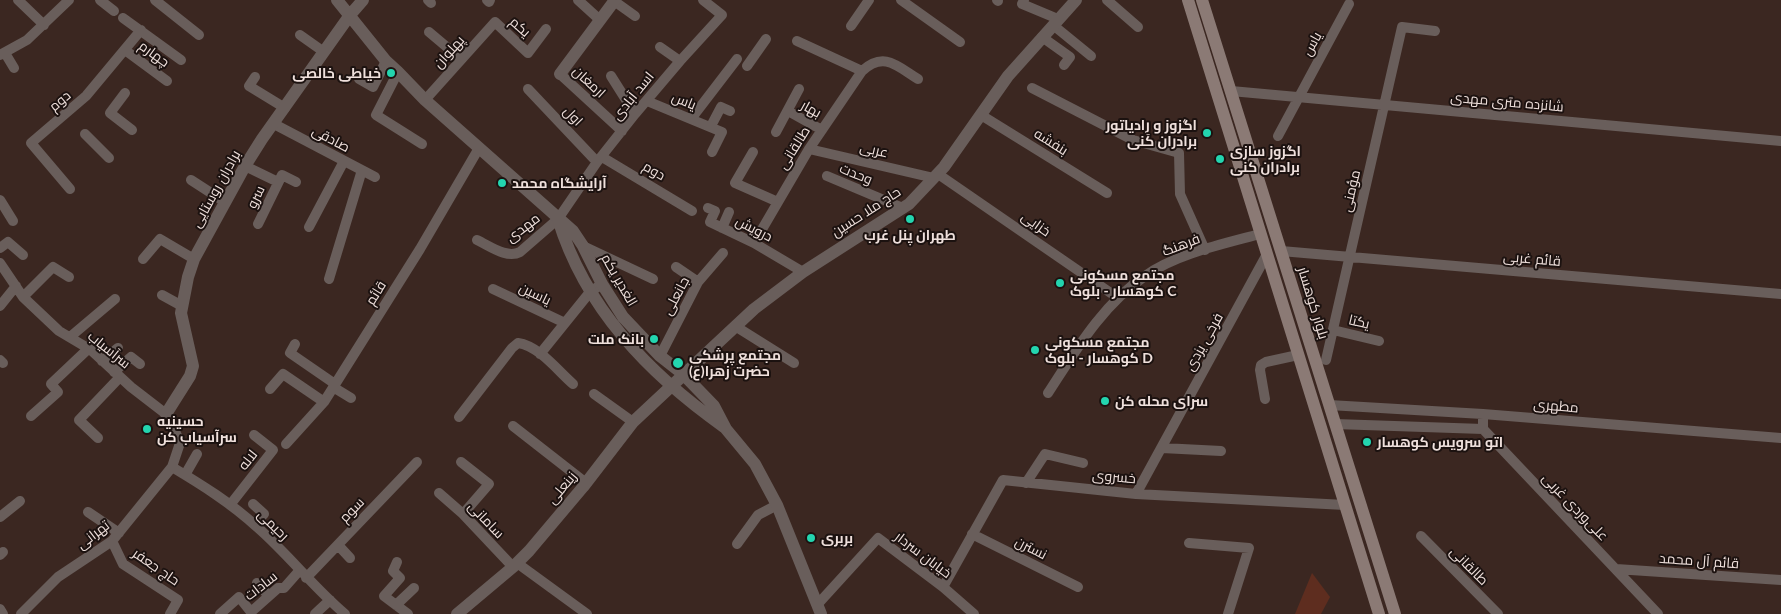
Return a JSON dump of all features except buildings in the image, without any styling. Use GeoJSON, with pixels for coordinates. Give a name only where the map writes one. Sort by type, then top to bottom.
{"type":"FeatureCollection","features":[{"type":"Feature","properties":{"kind":"main road"},"geometry":{"type":"LineString","coordinates":[[1188,0],[1266,256],[1379,614]]}},
{"type":"Feature","properties":{"kind":"main road","name":"بلوار کوهسار"},"geometry":{"type":"LineString","coordinates":[[1202,0],[1395,614]]}},
{"type":"Feature","properties":{"kind":"street"},"geometry":{"type":"LineString","coordinates":[[18,0],[44,25]]}},
{"type":"Feature","properties":{"kind":"street"},"geometry":{"type":"LineString","coordinates":[[14,68],[3,54],[27,40],[69,0]]}},
{"type":"Feature","properties":{"kind":"street"},"geometry":{"type":"LineString","coordinates":[[100,0],[181,60]]}},
{"type":"Feature","properties":{"kind":"street"},"geometry":{"type":"LineString","coordinates":[[155,0],[199,35]]}},
{"type":"Feature","properties":{"kind":"street","name":"الغدیر یکم"},"geometry":{"type":"LineString","coordinates":[[337,0],[386,62],[425,100],[573,231],[583,246],[602,284],[623,317],[660,356],[682,374],[714,406],[726,429],[755,464],[777,505],[819,610]]}},
{"type":"Feature","properties":{"kind":"street","name":"برادران روستایی"},"geometry":{"type":"LineString","coordinates":[[166,414],[188,381],[193,366],[191,352],[183,329],[181,313],[194,259],[244,166],[350,15],[363,0]]}},
{"type":"Feature","properties":{"kind":"street"},"geometry":{"type":"LineString","coordinates":[[578,0],[600,20]]}},
{"type":"Feature","properties":{"kind":"street","name":"اسد آبادی"},"geometry":{"type":"LineString","coordinates":[[558,219],[599,159],[635,114],[680,60],[722,15],[715,4],[703,0]]}},
{"type":"Feature","properties":{"kind":"street"},"geometry":{"type":"LineString","coordinates":[[851,26],[869,0]]}},
{"type":"Feature","properties":{"kind":"street"},"geometry":{"type":"LineString","coordinates":[[901,0],[960,42]]}},
{"type":"Feature","properties":{"kind":"street"},"geometry":{"type":"LineString","coordinates":[[1024,0],[1022,4],[1055,22],[1091,56]]}},
{"type":"Feature","properties":{"kind":"street","name":"حاج ملا حسین"},"geometry":{"type":"LineString","coordinates":[[682,374],[754,309],[803,272],[903,208],[936,176],[1008,76],[1076,0]]}},
{"type":"Feature","properties":{"kind":"street"},"geometry":{"type":"LineString","coordinates":[[1107,0],[1138,27]]}},
{"type":"Feature","properties":{"kind":"street"},"geometry":{"type":"LineString","coordinates":[[560,74],[615,1],[635,16]]}},
{"type":"Feature","properties":{"kind":"street","name":"یاس"},"geometry":{"type":"LineString","coordinates":[[1278,136],[1349,4]]}},
{"type":"Feature","properties":{"kind":"street","name":"یکم"},"geometry":{"type":"LineString","coordinates":[[495,22],[528,53],[546,29]]}},
{"type":"Feature","properties":{"kind":"street","name":"پهلوان"},"geometry":{"type":"LineString","coordinates":[[425,100],[495,22]]}},
{"type":"Feature","properties":{"kind":"street","name":"مؤمنی"},"geometry":{"type":"LineString","coordinates":[[1326,360],[1402,27],[1435,31]]}},
{"type":"Feature","properties":{"kind":"street","name":"دوم"},"geometry":{"type":"LineString","coordinates":[[70,189],[31,142],[86,96],[141,30]]}},
{"type":"Feature","properties":{"kind":"street"},"geometry":{"type":"LineString","coordinates":[[429,32],[461,59]]}},
{"type":"Feature","properties":{"kind":"street"},"geometry":{"type":"LineString","coordinates":[[300,35],[324,52]]}},
{"type":"Feature","properties":{"kind":"street"},"geometry":{"type":"LineString","coordinates":[[1042,37],[1070,58],[1064,65]]}},
{"type":"Feature","properties":{"kind":"street"},"geometry":{"type":"LineString","coordinates":[[746,66],[766,39]]}},
{"type":"Feature","properties":{"kind":"street"},"geometry":{"type":"LineString","coordinates":[[797,41],[862,71],[870,64],[880,60],[890,62],[918,79]]}},
{"type":"Feature","properties":{"kind":"street"},"geometry":{"type":"LineString","coordinates":[[660,47],[680,60]]}},
{"type":"Feature","properties":{"kind":"street","name":"چهارم"},"geometry":{"type":"LineString","coordinates":[[125,50],[167,81]]}},
{"type":"Feature","properties":{"kind":"street"},"geometry":{"type":"LineString","coordinates":[[692,119],[737,59]]}},
{"type":"Feature","properties":{"kind":"street"},"geometry":{"type":"LineString","coordinates":[[360,79],[373,87],[386,62]]}},
{"type":"Feature","properties":{"kind":"street","name":"طالقانی"},"geometry":{"type":"LineString","coordinates":[[754,243],[809,149],[862,71]]}},
{"type":"Feature","properties":{"kind":"street"},"geometry":{"type":"LineString","coordinates":[[398,72],[376,114],[422,144]]}},
{"type":"Feature","properties":{"kind":"street","name":"ارمغان"},"geometry":{"type":"LineString","coordinates":[[560,74],[622,131]]}},
{"type":"Feature","properties":{"kind":"street"},"geometry":{"type":"LineString","coordinates":[[611,76],[635,114]]}},
{"type":"Feature","properties":{"kind":"street"},"geometry":{"type":"LineString","coordinates":[[255,77],[249,86],[285,108]]}},
{"type":"Feature","properties":{"kind":"street"},"geometry":{"type":"LineString","coordinates":[[1032,88],[1133,140],[1179,153],[1180,194],[1205,250]]}},
{"type":"Feature","properties":{"kind":"street","name":"اول"},"geometry":{"type":"LineString","coordinates":[[528,89],[599,159]]}},
{"type":"Feature","properties":{"kind":"street"},"geometry":{"type":"LineString","coordinates":[[776,132],[799,89]]}},
{"type":"Feature","properties":{"kind":"street","name":"شانزده متری مهدی"},"geometry":{"type":"LineString","coordinates":[[1231,91],[1781,141]]}},
{"type":"Feature","properties":{"kind":"street"},"geometry":{"type":"LineString","coordinates":[[126,93],[110,113],[132,130]]}},
{"type":"Feature","properties":{"kind":"street","name":"یاس"},"geometry":{"type":"LineString","coordinates":[[647,101],[711,126]]}},
{"type":"Feature","properties":{"kind":"street"},"geometry":{"type":"LineString","coordinates":[[712,152],[722,132],[711,126],[721,107],[730,112]]}},
{"type":"Feature","properties":{"kind":"street","name":"بهار"},"geometry":{"type":"LineString","coordinates":[[788,112],[822,130]]}},
{"type":"Feature","properties":{"kind":"street","name":"بنفشه"},"geometry":{"type":"LineString","coordinates":[[981,116],[1107,193]]}},
{"type":"Feature","properties":{"kind":"street","name":"صادقی"},"geometry":{"type":"LineString","coordinates":[[274,124],[375,177]]}},
{"type":"Feature","properties":{"kind":"street"},"geometry":{"type":"LineString","coordinates":[[86,134],[109,158]]}},
{"type":"Feature","properties":{"kind":"street","name":"قائم"},"geometry":{"type":"LineString","coordinates":[[286,444],[324,402],[420,249],[479,148]]}},
{"type":"Feature","properties":{"kind":"street","name":"عربی"},"geometry":{"type":"LineString","coordinates":[[809,149],[936,176]]}},
{"type":"Feature","properties":{"kind":"street"},"geometry":{"type":"LineString","coordinates":[[752,152],[736,183],[778,202]]}},
{"type":"Feature","properties":{"kind":"street","name":"دوم"},"geometry":{"type":"LineString","coordinates":[[599,159],[692,211]]}},
{"type":"Feature","properties":{"kind":"street"},"geometry":{"type":"LineString","coordinates":[[309,227],[344,162]]}},
{"type":"Feature","properties":{"kind":"street"},"geometry":{"type":"LineString","coordinates":[[244,166],[278,182],[282,175],[296,182]]}},
{"type":"Feature","properties":{"kind":"street"},"geometry":{"type":"LineString","coordinates":[[329,279],[362,170]]}},
{"type":"Feature","properties":{"kind":"street","name":"وحدت"},"geometry":{"type":"LineString","coordinates":[[827,176],[903,208]]}},
{"type":"Feature","properties":{"kind":"street","name":"خزایی"},"geometry":{"type":"LineString","coordinates":[[936,176],[1118,298]]}},
{"type":"Feature","properties":{"kind":"street"},"geometry":{"type":"LineString","coordinates":[[191,180],[225,202]]}},
{"type":"Feature","properties":{"kind":"street","name":"سرو"},"geometry":{"type":"LineString","coordinates":[[258,224],[278,182]]}},
{"type":"Feature","properties":{"kind":"street"},"geometry":{"type":"LineString","coordinates":[[0,200],[13,221]]}},
{"type":"Feature","properties":{"kind":"street","name":"درویش"},"geometry":{"type":"LineString","coordinates":[[708,208],[715,211],[710,222],[754,243],[803,272]]}},
{"type":"Feature","properties":{"kind":"street"},"geometry":{"type":"LineString","coordinates":[[722,228],[729,212]]}},
{"type":"Feature","properties":{"kind":"street"},"geometry":{"type":"LineString","coordinates":[[558,219],[564,238],[590,292],[613,326],[643,360],[726,429]]}},
{"type":"Feature","properties":{"kind":"street","name":"مهدی"},"geometry":{"type":"LineString","coordinates":[[477,240],[514,255],[558,219]]}},
{"type":"Feature","properties":{"kind":"street","name":"فرهنگ"},"geometry":{"type":"LineString","coordinates":[[1048,393],[1095,322],[1118,298],[1146,275],[1173,261],[1260,234]]}},
{"type":"Feature","properties":{"kind":"street"},"geometry":{"type":"LineString","coordinates":[[143,259],[160,239],[194,259]]}},
{"type":"Feature","properties":{"kind":"street"},"geometry":{"type":"LineString","coordinates":[[0,248],[8,242],[23,255]]}},
{"type":"Feature","properties":{"kind":"street"},"geometry":{"type":"LineString","coordinates":[[583,246],[653,279]]}},
{"type":"Feature","properties":{"kind":"street","name":"قائم غربی"},"geometry":{"type":"LineString","coordinates":[[1281,251],[1781,294]]}},
{"type":"Feature","properties":{"kind":"street","name":"جانعلی"},"geometry":{"type":"LineString","coordinates":[[660,356],[698,282],[722,253]]}},
{"type":"Feature","properties":{"kind":"street","name":"فرخی یزدی"},"geometry":{"type":"LineString","coordinates":[[1136,494],[1266,256]]}},
{"type":"Feature","properties":{"kind":"street","name":"سرآسیاب"},"geometry":{"type":"LineString","coordinates":[[0,263],[23,298],[59,331],[88,349],[166,414],[180,443],[172,467]]}},
{"type":"Feature","properties":{"kind":"street"},"geometry":{"type":"LineString","coordinates":[[676,267],[698,282]]}},
{"type":"Feature","properties":{"kind":"street"},"geometry":{"type":"LineString","coordinates":[[23,298],[53,268],[69,277]]}},
{"type":"Feature","properties":{"kind":"street"},"geometry":{"type":"LineString","coordinates":[[540,354],[590,292],[602,284]]}},
{"type":"Feature","properties":{"kind":"street"},"geometry":{"type":"LineString","coordinates":[[0,306],[16,286]]}},
{"type":"Feature","properties":{"kind":"street","name":"یاسین"},"geometry":{"type":"LineString","coordinates":[[493,289],[565,323]]}},
{"type":"Feature","properties":{"kind":"street"},"geometry":{"type":"LineString","coordinates":[[162,294],[182,306]]}},
{"type":"Feature","properties":{"kind":"street"},"geometry":{"type":"LineString","coordinates":[[70,337],[115,299]]}},
{"type":"Feature","properties":{"kind":"street"},"geometry":{"type":"LineString","coordinates":[[735,326],[794,363]]}},
{"type":"Feature","properties":{"kind":"street","name":"یکتا"},"geometry":{"type":"LineString","coordinates":[[1333,330],[1379,341]]}},
{"type":"Feature","properties":{"kind":"street"},"geometry":{"type":"LineString","coordinates":[[458,417],[512,348],[518,343],[525,344],[540,354],[573,384]]}},
{"type":"Feature","properties":{"kind":"street"},"geometry":{"type":"LineString","coordinates":[[295,344],[290,353],[351,398]]}},
{"type":"Feature","properties":{"kind":"street"},"geometry":{"type":"LineString","coordinates":[[102,361],[118,348]]}},
{"type":"Feature","properties":{"kind":"street"},"geometry":{"type":"LineString","coordinates":[[31,416],[58,392],[51,384],[88,349]]}},
{"type":"Feature","properties":{"kind":"street"},"geometry":{"type":"LineString","coordinates":[[1265,399],[1260,370],[1261,365],[1266,362],[1298,355]]}},
{"type":"Feature","properties":{"kind":"street"},"geometry":{"type":"LineString","coordinates":[[98,438],[78,420],[131,357],[140,364]]}},
{"type":"Feature","properties":{"kind":"street"},"geometry":{"type":"LineString","coordinates":[[270,389],[283,374],[324,402]]}},
{"type":"Feature","properties":{"kind":"street","name":"زینعلی"},"geometry":{"type":"LineString","coordinates":[[457,614],[529,551],[633,422],[672,386],[682,374]]}},
{"type":"Feature","properties":{"kind":"street"},"geometry":{"type":"LineString","coordinates":[[594,394],[633,422]]}},
{"type":"Feature","properties":{"kind":"street","name":"مطهری"},"geometry":{"type":"LineString","coordinates":[[1329,405],[1483,414],[1781,438]]}},
{"type":"Feature","properties":{"kind":"street"},"geometry":{"type":"LineString","coordinates":[[1336,424],[1483,429],[1483,414]]}},
{"type":"Feature","properties":{"kind":"street"},"geometry":{"type":"LineString","coordinates":[[513,426],[586,482]]}},
{"type":"Feature","properties":{"kind":"street","name":"علی‌وردی غربی"},"geometry":{"type":"LineString","coordinates":[[1483,429],[1658,614]]}},
{"type":"Feature","properties":{"kind":"street","name":"لاله"},"geometry":{"type":"LineString","coordinates":[[230,505],[273,450],[254,435]]}},
{"type":"Feature","properties":{"kind":"street"},"geometry":{"type":"LineString","coordinates":[[1162,448],[1221,450]]}},
{"type":"Feature","properties":{"kind":"street"},"geometry":{"type":"LineString","coordinates":[[185,475],[197,454]]}},
{"type":"Feature","properties":{"kind":"street"},"geometry":{"type":"LineString","coordinates":[[1026,483],[1044,454],[1083,463]]}},
{"type":"Feature","properties":{"kind":"street","name":"سوم"},"geometry":{"type":"LineString","coordinates":[[303,574],[338,545],[417,462]]}},
{"type":"Feature","properties":{"kind":"street"},"geometry":{"type":"LineString","coordinates":[[461,462],[488,484],[463,514]]}},
{"type":"Feature","properties":{"kind":"street","name":"رحیمی"},"geometry":{"type":"LineString","coordinates":[[172,467],[219,496],[254,524],[344,614]]}},
{"type":"Feature","properties":{"kind":"street","name":"تهرانی"},"geometry":{"type":"LineString","coordinates":[[21,614],[58,577],[116,537],[172,467]]}},
{"type":"Feature","properties":{"kind":"street","name":"خسروی"},"geometry":{"type":"LineString","coordinates":[[943,587],[1003,480],[1136,494],[1345,505]]}},
{"type":"Feature","properties":{"kind":"street","name":"سامانی"},"geometry":{"type":"LineString","coordinates":[[438,493],[463,514],[515,565],[587,614]]}},
{"type":"Feature","properties":{"kind":"street"},"geometry":{"type":"LineString","coordinates":[[0,517],[20,501]]}},
{"type":"Feature","properties":{"kind":"street"},"geometry":{"type":"LineString","coordinates":[[253,504],[264,514],[254,524]]}},
{"type":"Feature","properties":{"kind":"street"},"geometry":{"type":"LineString","coordinates":[[737,544],[758,515],[777,505]]}},
{"type":"Feature","properties":{"kind":"street"},"geometry":{"type":"LineString","coordinates":[[88,512],[116,537]]}},
{"type":"Feature","properties":{"kind":"street","name":"نسترن"},"geometry":{"type":"LineString","coordinates":[[972,534],[1078,587]]}},
{"type":"Feature","properties":{"kind":"street","name":"طالقانی"},"geometry":{"type":"LineString","coordinates":[[1421,536],[1498,614]]}},
{"type":"Feature","properties":{"kind":"street","name":"حاج جعفر"},"geometry":{"type":"LineString","coordinates":[[116,537],[123,564],[178,600],[170,614]]}},
{"type":"Feature","properties":{"kind":"street","name":"خیابان سردار"},"geometry":{"type":"LineString","coordinates":[[819,610],[878,538],[943,587],[974,614]]}},
{"type":"Feature","properties":{"kind":"street"},"geometry":{"type":"LineString","coordinates":[[1189,543],[1249,548],[1228,614]]}},
{"type":"Feature","properties":{"kind":"street"},"geometry":{"type":"LineString","coordinates":[[338,545],[350,558]]}},
{"type":"Feature","properties":{"kind":"street"},"geometry":{"type":"LineString","coordinates":[[397,562],[393,571],[400,578],[384,596],[408,614]]}},
{"type":"Feature","properties":{"kind":"street","name":"قائم آل محمد"},"geometry":{"type":"LineString","coordinates":[[1616,569],[1781,580]]}},
{"type":"Feature","properties":{"kind":"street","name":"سادات"},"geometry":{"type":"LineString","coordinates":[[220,614],[239,597],[251,612],[278,588],[284,588],[303,574]]}},
{"type":"Feature","properties":{"kind":"street"},"geometry":{"type":"LineString","coordinates":[[257,583],[269,596]]}},
{"type":"Feature","properties":{"kind":"street"},"geometry":{"type":"LineString","coordinates":[[396,605],[414,588]]}},
{"type":"Feature","properties":{"kind":"street"},"geometry":{"type":"LineString","coordinates":[[314,614],[330,600]]}},
{"type":"Feature","properties":{"kind":"street"},"geometry":{"type":"LineString","coordinates":[[0,609],[3,614]]}},
{"type":"Feature","properties":{"kind":"shaded area"},"geometry":{"type":"Polygon","coordinates":[[[1312,573],[1330,597],[1321,614],[1295,614],[1312,573]]]}},
{"type":"Feature","properties":{"kind":"place","name":"خیاطی خالصی"},"geometry":{"type":"Point","coordinates":[391,73]}},
{"type":"Feature","properties":{"kind":"place","name":"اگزوز و رادیاتور برادران کَنی"},"geometry":{"type":"Point","coordinates":[1207,133]}},
{"type":"Feature","properties":{"kind":"place","name":"اگزوز سازی برادران کنی"},"geometry":{"type":"Point","coordinates":[1220,159]}},
{"type":"Feature","properties":{"kind":"place","name":"آرایشگاه محمد"},"geometry":{"type":"Point","coordinates":[502,183]}},
{"type":"Feature","properties":{"kind":"place","name":"طهران پنل غرب"},"geometry":{"type":"Point","coordinates":[910,219]}},
{"type":"Feature","properties":{"kind":"place","name":"مجتمع مسکونی کوهسار - بلوک C"},"geometry":{"type":"Point","coordinates":[1060,283]}},
{"type":"Feature","properties":{"kind":"place","name":"بانک ملت"},"geometry":{"type":"Point","coordinates":[654,339]}},
{"type":"Feature","properties":{"kind":"place","name":"مجتمع مسکونی کوهسار - بلوک D"},"geometry":{"type":"Point","coordinates":[1035,350]}},
{"type":"Feature","properties":{"kind":"place","name":"مجتمع پرشکی حضرت زهرا(ع)"},"geometry":{"type":"Point","coordinates":[678,363]}},
{"type":"Feature","properties":{"kind":"place","name":"سرای محله کن"},"geometry":{"type":"Point","coordinates":[1105,401]}},
{"type":"Feature","properties":{"kind":"place","name":"حسینیه سرآسیاب کن"},"geometry":{"type":"Point","coordinates":[147,429]}},
{"type":"Feature","properties":{"kind":"place","name":"اتو سرویس کوهسار"},"geometry":{"type":"Point","coordinates":[1367,442]}},
{"type":"Feature","properties":{"kind":"place","name":"بربری"},"geometry":{"type":"Point","coordinates":[811,538]}}]}
